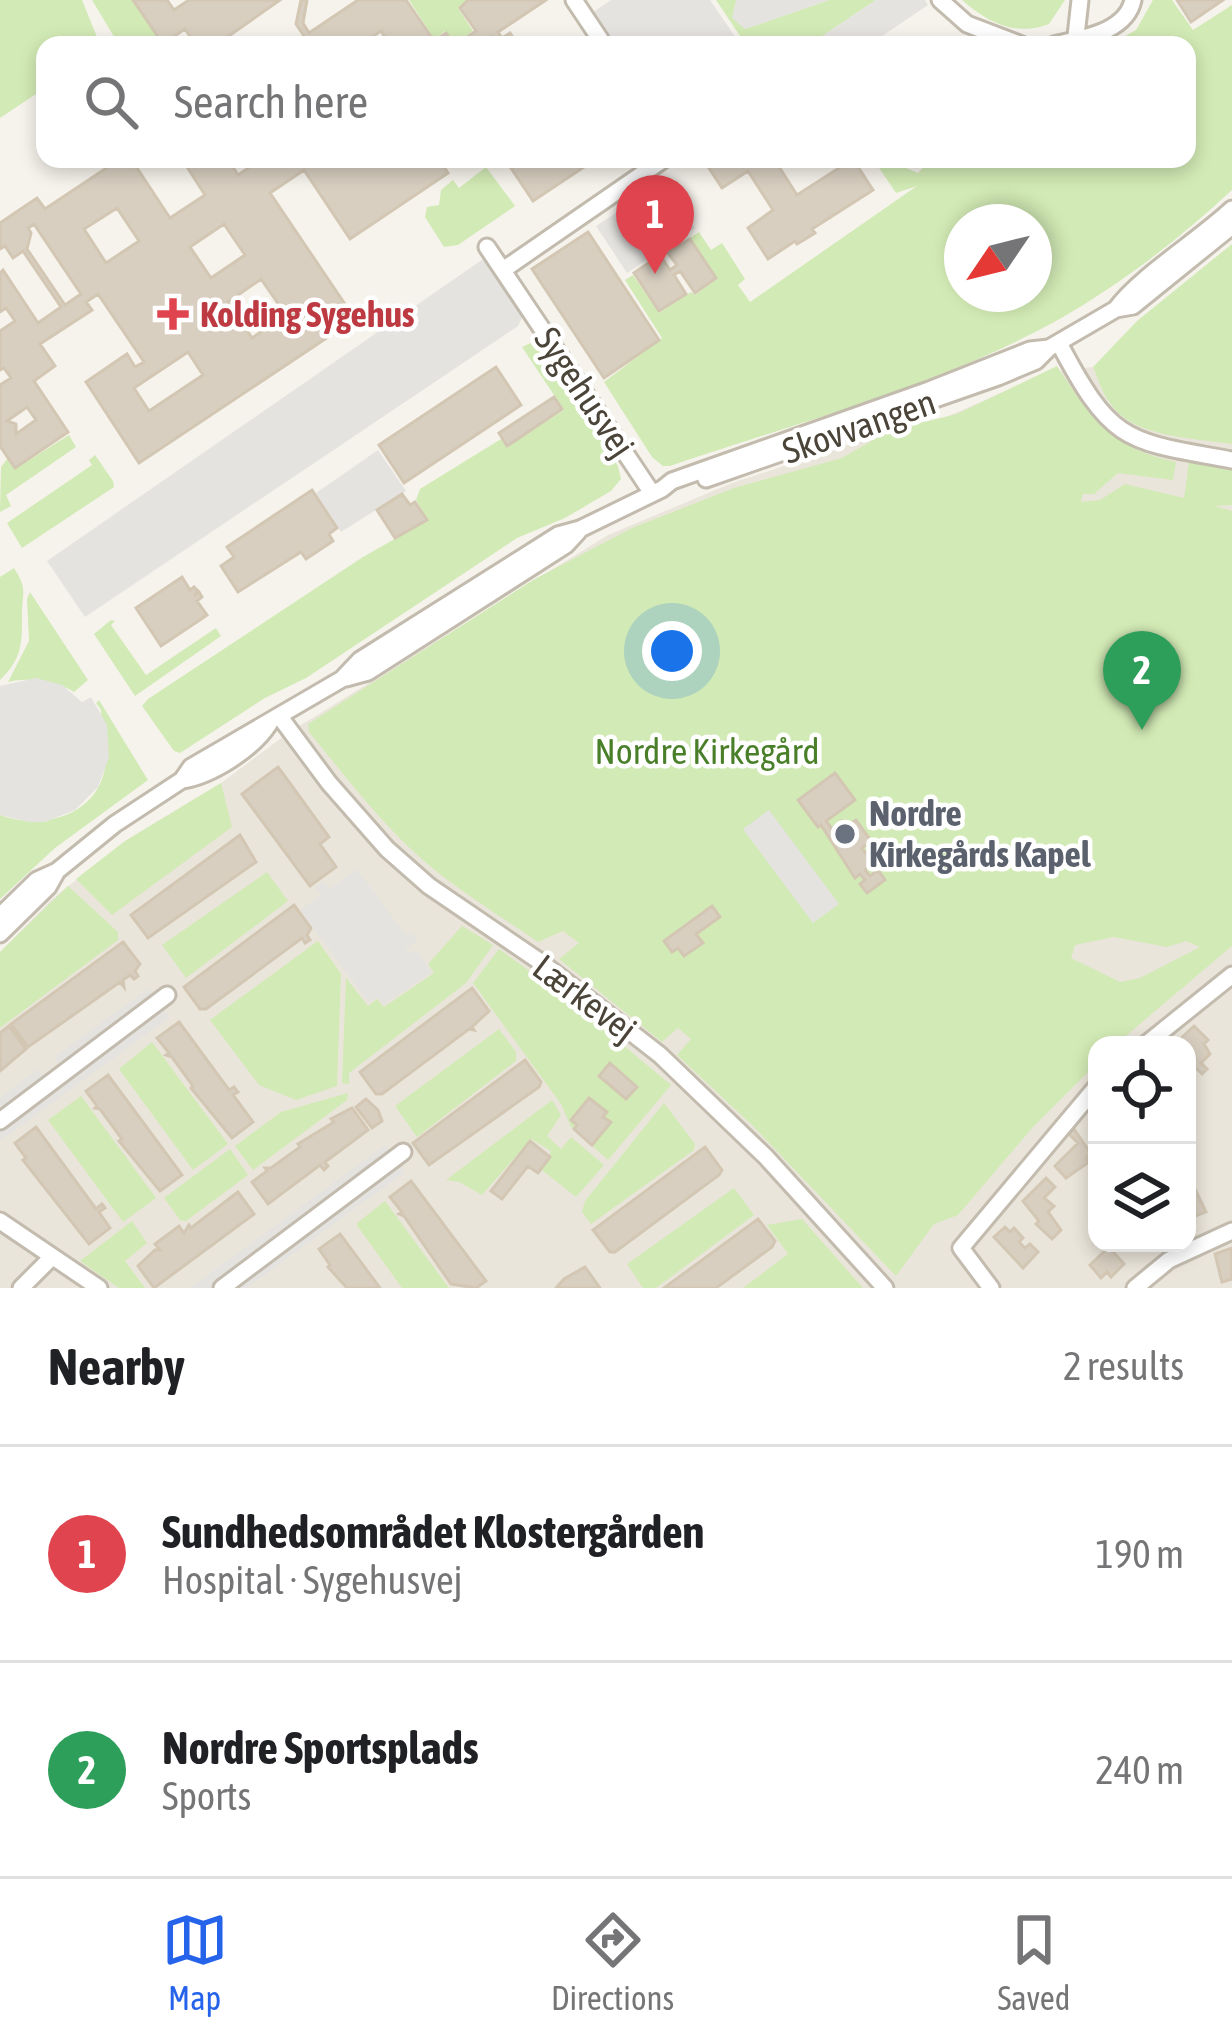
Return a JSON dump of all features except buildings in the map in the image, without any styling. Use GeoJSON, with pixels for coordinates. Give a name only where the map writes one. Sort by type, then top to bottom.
{"type":"FeatureCollection","features":[{"type":"Feature","properties":{"kind":"street"},"geometry":{"type":"LineString","coordinates":[[574,0],[598,36]]}},
{"type":"Feature","properties":{"kind":"street"},"geometry":{"type":"LineString","coordinates":[[940,0],[967,24],[998,36]]}},
{"type":"Feature","properties":{"kind":"street"},"geometry":{"type":"LineString","coordinates":[[1076,36],[1080,0]]}},
{"type":"Feature","properties":{"kind":"street"},"geometry":{"type":"LineString","coordinates":[[1090,36],[1130,13],[1133,0]]}},
{"type":"Feature","properties":{"kind":"street"},"geometry":{"type":"LineString","coordinates":[[487,247],[503,270],[651,168]]}},
{"type":"Feature","properties":{"kind":"street","name":"Skovvangen"},"geometry":{"type":"LineString","coordinates":[[1116,309],[1127,293],[1232,209]]}},
{"type":"Feature","properties":{"kind":"street","name":"Skovvangen"},"geometry":{"type":"LineString","coordinates":[[0,916],[37,880],[57,871],[116,824],[182,780],[199,777],[260,739],[274,721],[342,679],[368,672],[566,545],[580,529],[672,481],[1030,350],[1054,346],[1116,309],[1133,306],[1232,226]]}},
{"type":"Feature","properties":{"kind":"street","name":"Sygehusvej"},"geometry":{"type":"LineString","coordinates":[[503,270],[657,491]]}},
{"type":"Feature","properties":{"kind":"street"},"geometry":{"type":"LineString","coordinates":[[1054,346],[1122,434],[1144,444],[1232,460]]}},
{"type":"Feature","properties":{"kind":"street","name":"Lærkevej"},"geometry":{"type":"LineString","coordinates":[[274,721],[388,849],[429,886],[542,963],[660,1055],[766,1157],[884,1288]]}},
{"type":"Feature","properties":{"kind":"street","name":"Skovvangen"},"geometry":{"type":"LineString","coordinates":[[0,934],[57,871]]}},
{"type":"Feature","properties":{"kind":"street"},"geometry":{"type":"LineString","coordinates":[[1156,1036],[1232,975]]}},
{"type":"Feature","properties":{"kind":"street"},"geometry":{"type":"LineString","coordinates":[[0,1120],[167,995]]}},
{"type":"Feature","properties":{"kind":"street"},"geometry":{"type":"LineString","coordinates":[[991,1288],[961,1248],[1088,1098]]}},
{"type":"Feature","properties":{"kind":"street"},"geometry":{"type":"LineString","coordinates":[[222,1288],[403,1152]]}},
{"type":"Feature","properties":{"kind":"street"},"geometry":{"type":"LineString","coordinates":[[0,1221],[99,1288]]}},
{"type":"Feature","properties":{"kind":"street"},"geometry":{"type":"LineString","coordinates":[[1135,1288],[1168,1261],[1232,1231]]}},
{"type":"Feature","properties":{"kind":"street"},"geometry":{"type":"LineString","coordinates":[[21,1288],[52,1256]]}},
{"type":"Feature","properties":{"kind":"shaded area"},"geometry":{"type":"Polygon","coordinates":[[[611,0],[710,0],[735,36],[608,36],[592,13],[611,0]]]}},
{"type":"Feature","properties":{"kind":"shaded area"},"geometry":{"type":"Polygon","coordinates":[[[736,0],[829,0],[745,29],[732,18],[736,0]]]}},
{"type":"Feature","properties":{"kind":"shaded area"},"geometry":{"type":"Polygon","coordinates":[[[876,0],[925,0],[928,5],[882,36],[822,36],[876,0]]]}},
{"type":"Feature","properties":{"kind":"shaded area"},"geometry":{"type":"Polygon","coordinates":[[[665,181],[695,228],[627,273],[596,226],[665,181]]]}},
{"type":"Feature","properties":{"kind":"shaded area"},"geometry":{"type":"Polygon","coordinates":[[[486,257],[525,312],[518,326],[85,617],[47,561],[486,257]]]}},
{"type":"Feature","properties":{"kind":"shaded area"},"geometry":{"type":"Polygon","coordinates":[[[1093,367],[1109,403],[1124,418],[1175,435],[1232,444],[1232,1288],[0,1288],[0,952],[51,900],[125,841],[221,783],[288,733],[608,535],[732,483],[942,419],[1048,372],[1093,367]]]}},
{"type":"Feature","properties":{"kind":"shaded area"},"geometry":{"type":"Polygon","coordinates":[[[378,450],[406,491],[341,532],[316,493],[378,450]]]}},
{"type":"Feature","properties":{"kind":"shaded area"},"geometry":{"type":"Polygon","coordinates":[[[36,678],[62,685],[82,702],[91,697],[107,725],[109,757],[98,787],[75,810],[45,822],[0,815],[0,686],[36,678]]]}},
{"type":"Feature","properties":{"kind":"shaded area"},"geometry":{"type":"Polygon","coordinates":[[[769,810],[839,904],[813,923],[743,829],[769,810]]]}},
{"type":"Feature","properties":{"kind":"shaded area"},"geometry":{"type":"Polygon","coordinates":[[[357,869],[406,935],[412,932],[418,940],[404,951],[418,952],[432,972],[383,1005],[377,997],[369,1003],[300,910],[321,895],[315,887],[323,881],[330,889],[357,869]]]}},
{"type":"Feature","properties":{"kind":"shaded area"},"geometry":{"type":"Polygon","coordinates":[[[149,988],[170,1017],[0,1141],[0,1097],[38,1069],[45,1079],[61,1068],[54,1057],[149,988]]]}},
{"type":"Feature","properties":{"kind":"shaded area"},"geometry":{"type":"Polygon","coordinates":[[[385,1145],[405,1172],[247,1288],[190,1288],[385,1145]]]}},
{"type":"Feature","properties":{"kind":"green space"},"geometry":{"type":"Polygon","coordinates":[[[0,0],[82,0],[97,36],[36,36],[36,94],[0,118],[0,0]]]}},
{"type":"Feature","properties":{"kind":"green space"},"geometry":{"type":"Polygon","coordinates":[[[92,0],[132,0],[157,36],[114,36],[92,0]]]}},
{"type":"Feature","properties":{"kind":"green space"},"geometry":{"type":"Polygon","coordinates":[[[409,0],[467,0],[458,8],[473,31],[466,36],[449,36],[445,31],[432,36],[409,0]]]}},
{"type":"Feature","properties":{"kind":"green space"},"geometry":{"type":"Polygon","coordinates":[[[716,0],[736,0],[745,29],[829,0],[876,0],[822,36],[740,36],[716,0]]]}},
{"type":"Feature","properties":{"kind":"green space"},"geometry":{"type":"Polygon","coordinates":[[[962,0],[1065,0],[1049,24],[1025,29],[992,21],[962,0]]]}},
{"type":"Feature","properties":{"kind":"green space"},"geometry":{"type":"Polygon","coordinates":[[[1153,0],[1172,0],[1193,30],[1232,5],[1232,190],[1148,261],[1056,321],[963,365],[670,466],[652,457],[604,382],[662,338],[625,280],[633,275],[659,313],[691,292],[695,295],[717,279],[690,238],[699,232],[711,250],[722,243],[745,279],[738,285],[750,302],[917,186],[896,193],[879,168],[918,173],[923,168],[1196,168],[1196,36],[1125,36],[1136,30],[1153,0]]]}},
{"type":"Feature","properties":{"kind":"green space"},"geometry":{"type":"Polygon","coordinates":[[[487,168],[515,206],[458,245],[444,247],[425,217],[427,207],[439,205],[441,190],[453,180],[459,188],[487,168]]]}},
{"type":"Feature","properties":{"kind":"green space"},"geometry":{"type":"Polygon","coordinates":[[[1232,244],[1232,444],[1165,434],[1133,423],[1109,402],[1093,367],[1137,321],[1232,244]]]}},
{"type":"Feature","properties":{"kind":"green space"},"geometry":{"type":"Polygon","coordinates":[[[535,341],[561,373],[618,466],[621,479],[611,491],[517,538],[306,678],[265,698],[180,753],[174,751],[142,706],[148,699],[363,557],[428,520],[416,500],[420,489],[501,439],[507,446],[564,410],[522,347],[535,341]]]}},
{"type":"Feature","properties":{"kind":"green space","name":"Nordre Kirkegård"},"geometry":{"type":"Polygon","coordinates":[[[1057,366],[1104,428],[1134,448],[1176,462],[1173,480],[1118,473],[1094,494],[1083,494],[1081,502],[1100,500],[1125,484],[1184,498],[1189,462],[1232,468],[1232,505],[1214,506],[1232,511],[1232,946],[1126,1036],[1088,1036],[1088,1072],[1033,1127],[958,1215],[934,1224],[896,1276],[752,1125],[677,1055],[691,1039],[678,1028],[662,1042],[559,959],[579,943],[563,931],[538,942],[429,865],[360,794],[309,732],[308,724],[533,580],[632,528],[734,488],[842,458],[891,430],[957,414],[1057,366]],[[1114,937],[1075,945],[1071,958],[1120,982],[1140,978],[1200,947],[1186,941],[1167,947],[1114,937]]]}},
{"type":"Feature","properties":{"kind":"green space"},"geometry":{"type":"Polygon","coordinates":[[[69,435],[76,447],[6,495],[11,506],[0,512],[1,467],[7,459],[15,469],[69,435]]]}},
{"type":"Feature","properties":{"kind":"green space"},"geometry":{"type":"Polygon","coordinates":[[[95,455],[114,487],[22,548],[7,523],[92,465],[89,460],[95,455]]]}},
{"type":"Feature","properties":{"kind":"green space"},"geometry":{"type":"Polygon","coordinates":[[[14,568],[23,591],[21,643],[17,658],[0,680],[0,577],[14,568]]]}},
{"type":"Feature","properties":{"kind":"green space"},"geometry":{"type":"Polygon","coordinates":[[[30,592],[88,680],[74,692],[42,681],[8,682],[29,641],[30,592]]]}},
{"type":"Feature","properties":{"kind":"green space"},"geometry":{"type":"Polygon","coordinates":[[[111,620],[146,675],[216,628],[221,636],[135,696],[94,634],[111,620]]]}},
{"type":"Feature","properties":{"kind":"green space"},"geometry":{"type":"Polygon","coordinates":[[[99,700],[148,780],[55,848],[0,899],[0,815],[30,821],[60,817],[87,802],[96,791],[105,761],[99,700]]]}},
{"type":"Feature","properties":{"kind":"green space"},"geometry":{"type":"Polygon","coordinates":[[[221,783],[232,827],[112,915],[76,879],[125,841],[221,783]]]}},
{"type":"Feature","properties":{"kind":"green space"},"geometry":{"type":"Polygon","coordinates":[[[267,872],[288,901],[186,978],[162,945],[267,872]]]}},
{"type":"Feature","properties":{"kind":"green space"},"geometry":{"type":"Polygon","coordinates":[[[68,886],[118,932],[118,940],[0,1028],[0,952],[68,886]]]}},
{"type":"Feature","properties":{"kind":"green space"},"geometry":{"type":"Polygon","coordinates":[[[462,926],[493,945],[466,983],[349,1073],[349,1084],[342,1083],[346,978],[368,1006],[377,999],[384,1007],[434,973],[428,964],[462,926]]]}},
{"type":"Feature","properties":{"kind":"green space"},"geometry":{"type":"Polygon","coordinates":[[[318,941],[341,974],[337,1086],[296,1100],[259,1085],[210,1020],[318,941]]]}},
{"type":"Feature","properties":{"kind":"green space"},"geometry":{"type":"Polygon","coordinates":[[[499,949],[563,995],[671,1085],[608,1160],[571,1127],[561,1104],[473,983],[499,949]]]}},
{"type":"Feature","properties":{"kind":"green space"},"geometry":{"type":"Polygon","coordinates":[[[499,1029],[516,1052],[516,1061],[417,1137],[395,1106],[499,1029]]]}},
{"type":"Feature","properties":{"kind":"green space"},"geometry":{"type":"Polygon","coordinates":[[[152,1042],[228,1144],[193,1170],[119,1069],[152,1042]]]}},
{"type":"Feature","properties":{"kind":"green space"},"geometry":{"type":"Polygon","coordinates":[[[348,1093],[347,1100],[253,1170],[235,1146],[281,1112],[348,1093]]]}},
{"type":"Feature","properties":{"kind":"green space"},"geometry":{"type":"Polygon","coordinates":[[[81,1096],[156,1198],[123,1222],[48,1120],[81,1096]]]}},
{"type":"Feature","properties":{"kind":"green space"},"geometry":{"type":"Polygon","coordinates":[[[552,1100],[561,1115],[547,1136],[561,1149],[571,1137],[604,1165],[576,1197],[542,1170],[551,1151],[531,1139],[482,1195],[446,1180],[552,1100]]]}},
{"type":"Feature","properties":{"kind":"green space"},"geometry":{"type":"Polygon","coordinates":[[[664,1103],[695,1144],[694,1150],[591,1224],[582,1212],[585,1201],[664,1103]]]}},
{"type":"Feature","properties":{"kind":"green space"},"geometry":{"type":"Polygon","coordinates":[[[230,1149],[248,1175],[186,1221],[180,1220],[164,1198],[230,1149]]]}},
{"type":"Feature","properties":{"kind":"green space"},"geometry":{"type":"Polygon","coordinates":[[[734,1188],[754,1215],[656,1288],[643,1288],[627,1264],[734,1188]]]}},
{"type":"Feature","properties":{"kind":"green space"},"geometry":{"type":"Polygon","coordinates":[[[385,1201],[449,1288],[402,1288],[356,1224],[385,1201]]]}},
{"type":"Feature","properties":{"kind":"green space"},"geometry":{"type":"Polygon","coordinates":[[[802,1219],[863,1288],[743,1288],[788,1254],[767,1225],[802,1219]]]}},
{"type":"Feature","properties":{"kind":"green space"},"geometry":{"type":"Polygon","coordinates":[[[132,1221],[147,1243],[125,1261],[145,1288],[119,1288],[80,1261],[132,1221]]]}},
{"type":"Feature","properties":{"kind":"place","name":"Sundhedsområdet Klostergården"},"geometry":{"type":"Point","coordinates":[655,274]}},
{"type":"Feature","properties":{"kind":"place","name":"Kolding Sygehus"},"geometry":{"type":"Point","coordinates":[173,314]}},
{"type":"Feature","properties":{"kind":"place","name":"Nordre Sportsplads"},"geometry":{"type":"Point","coordinates":[1142,730]}},
{"type":"Feature","properties":{"kind":"place","name":"Nordre Kirkegårds Kapel"},"geometry":{"type":"Point","coordinates":[845,834]}}]}
